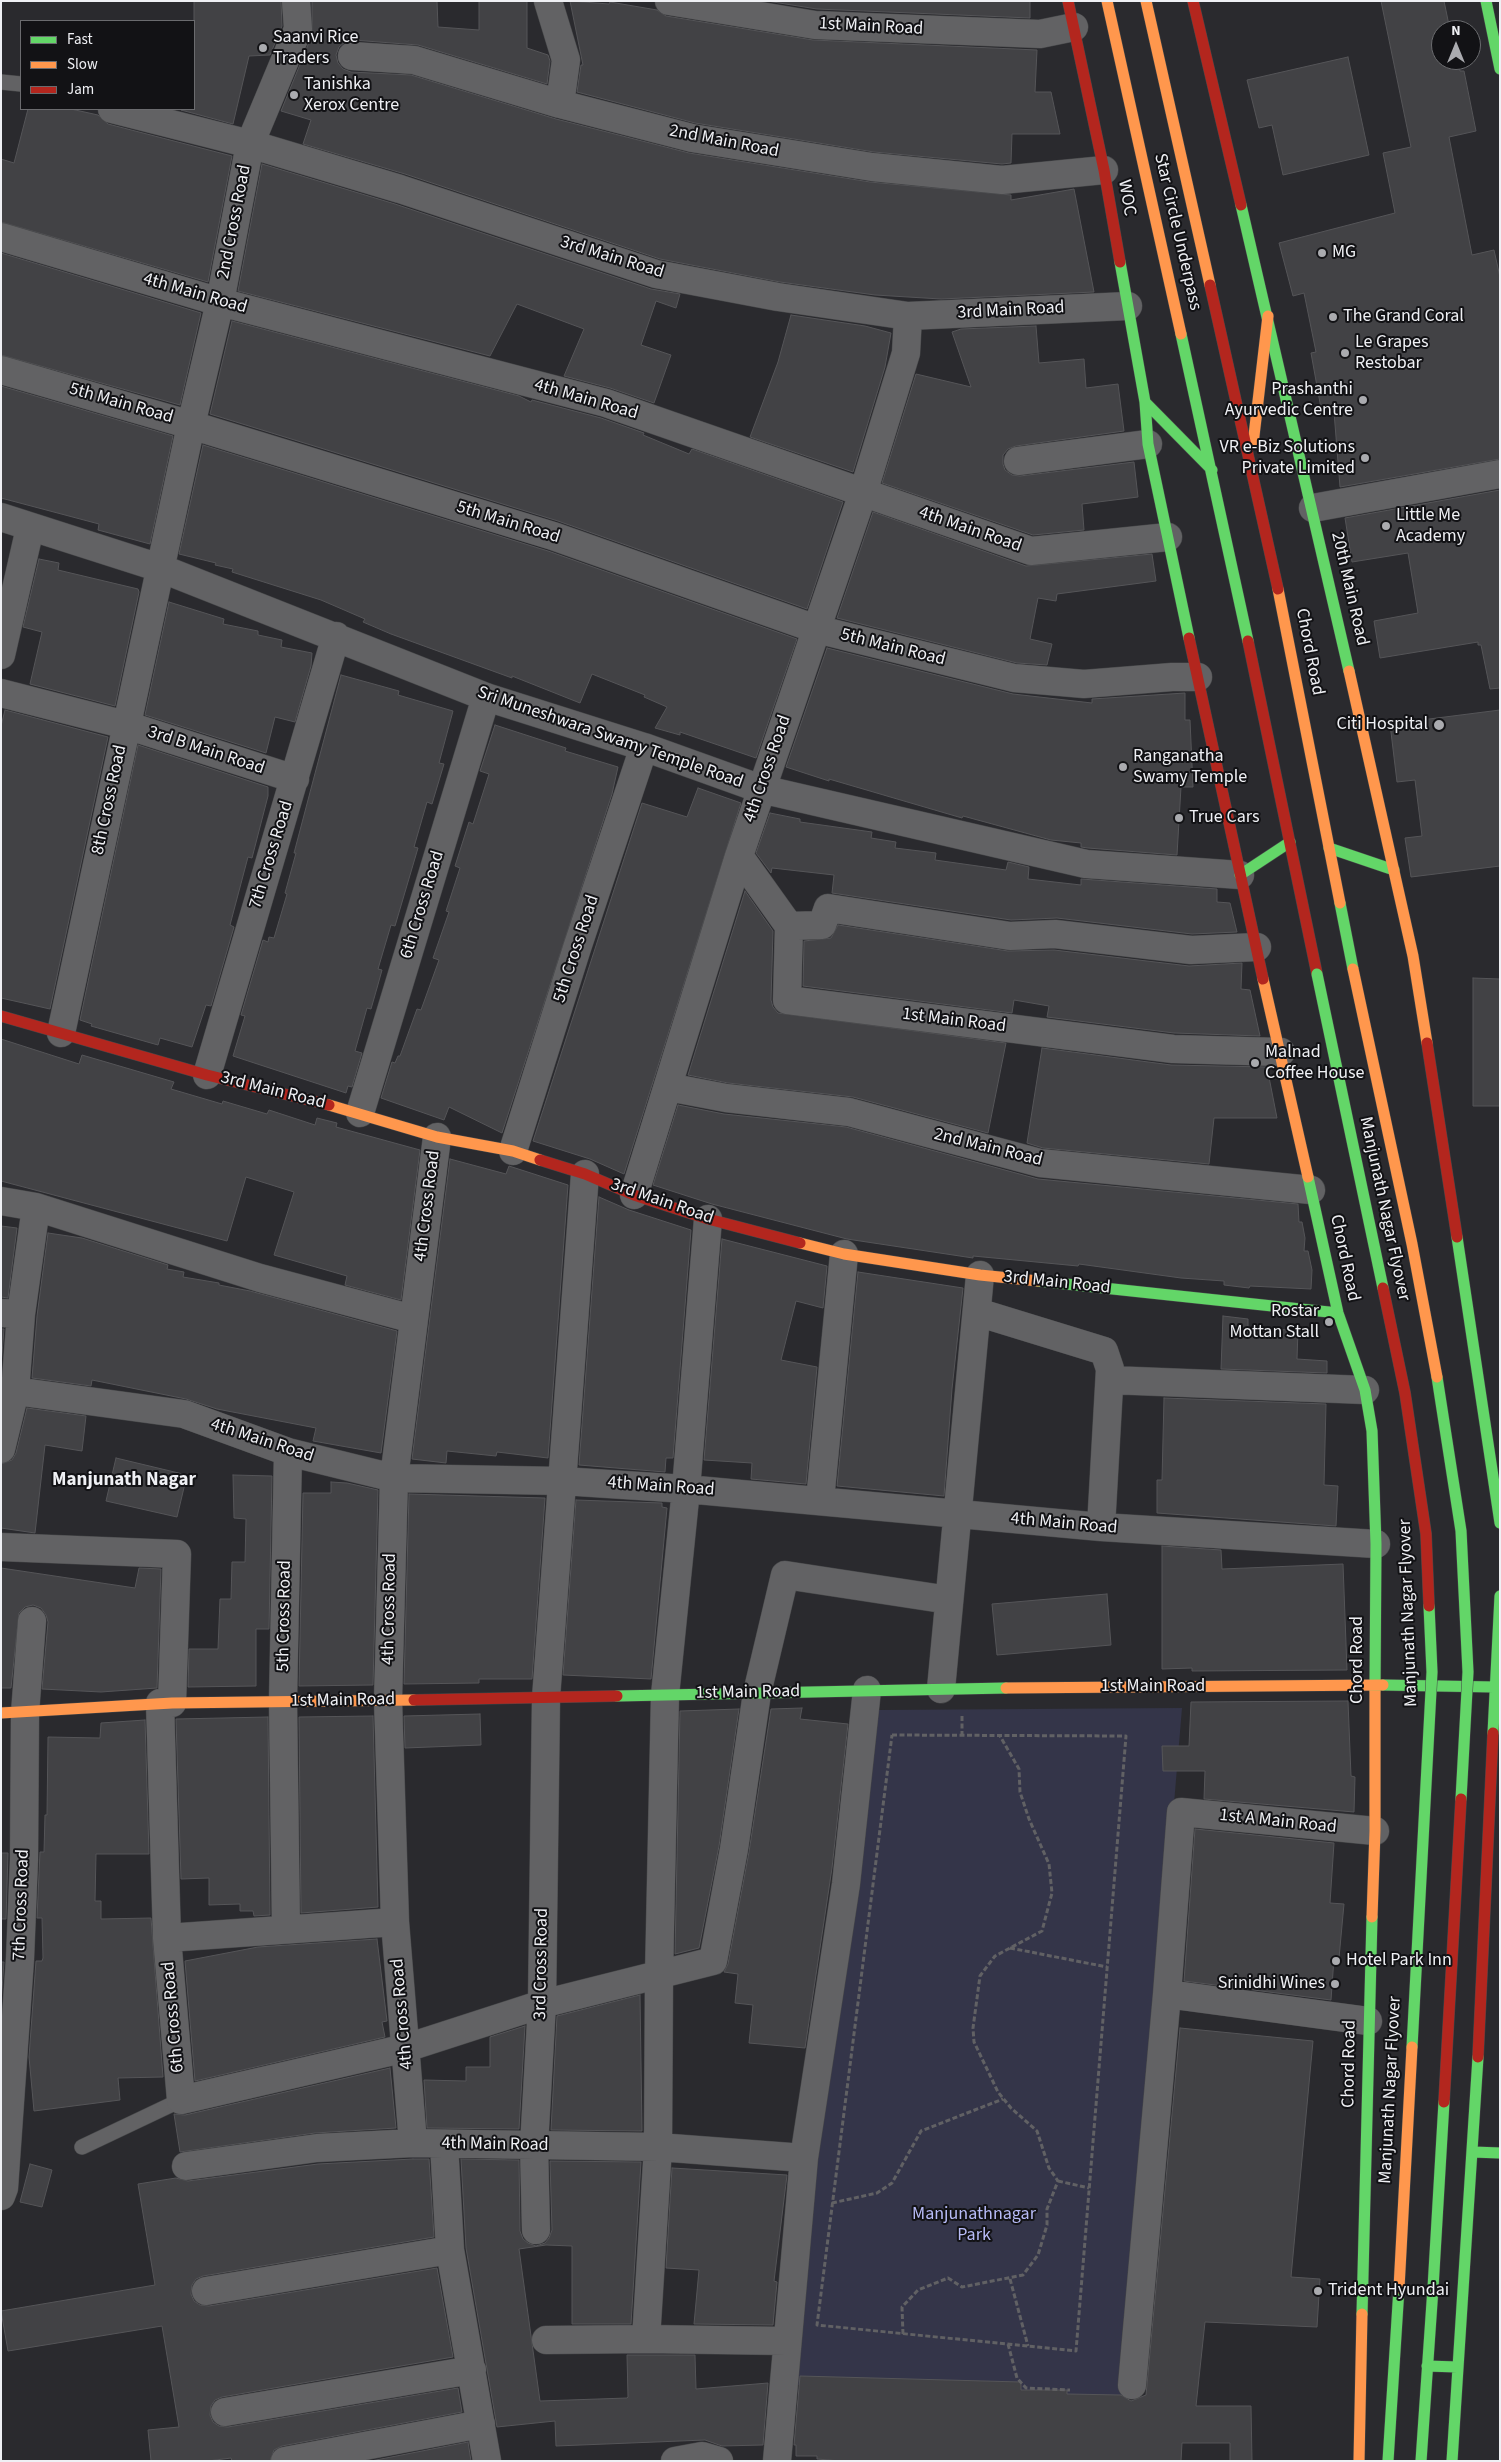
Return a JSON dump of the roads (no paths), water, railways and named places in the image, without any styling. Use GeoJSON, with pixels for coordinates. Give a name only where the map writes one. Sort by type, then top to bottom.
{"type":"FeatureCollection","features":[{"type":"Feature","properties":{"kind":"street","name":"2nd Cross Road"},"geometry":{"type":"LineString","coordinates":[[160,568],[220,302],[250,144],[298,29],[296,1]]}},
{"type":"Feature","properties":{"kind":"street"},"geometry":{"type":"LineString","coordinates":[[548,1],[566,60],[560,104]]}},
{"type":"Feature","properties":{"kind":"street","name":"1st Main Road"},"geometry":{"type":"LineString","coordinates":[[668,1],[815,25],[1040,34],[1071,14]]}},
{"type":"Feature","properties":{"kind":"street","name":"Star Circle Underpass"},"geometry":{"type":"LineString","coordinates":[[1107,1],[1212,470]]}},
{"type":"Feature","properties":{"kind":"street","name":"Star Circle Underpass"},"geometry":{"type":"LineString","coordinates":[[1146,1],[1250,463]]}},
{"type":"Feature","properties":{"kind":"street","name":"20th Main Road"},"geometry":{"type":"LineString","coordinates":[[1193,1],[1313,508],[1394,870]]}},
{"type":"Feature","properties":{"kind":"street"},"geometry":{"type":"LineString","coordinates":[[1492,13],[1500,70]]}},
{"type":"Feature","properties":{"kind":"street","name":"WOC"},"geometry":{"type":"LineString","coordinates":[[1071,14],[1104,170],[1145,402],[1148,444],[1198,678]]}},
{"type":"Feature","properties":{"kind":"street","name":"2nd Main Road"},"geometry":{"type":"LineString","coordinates":[[352,56],[414,60],[560,104],[692,138],[872,167],[1002,180],[1104,170]]}},
{"type":"Feature","properties":{"kind":"street","name":"3rd Main Road"},"geometry":{"type":"LineString","coordinates":[[116,110],[250,144],[400,189],[656,274],[778,297],[908,316],[1128,306]]}},
{"type":"Feature","properties":{"kind":"street","name":"4th Main Road"},"geometry":{"type":"LineString","coordinates":[[1,237],[220,302],[606,403],[1031,551],[1168,537]]}},
{"type":"Feature","properties":{"kind":"street","name":"4th Cross Road"},"geometry":{"type":"LineString","coordinates":[[634,1195],[739,856],[863,493],[906,353],[908,316]]}},
{"type":"Feature","properties":{"kind":"street"},"geometry":{"type":"LineString","coordinates":[[1250,463],[1268,316]]}},
{"type":"Feature","properties":{"kind":"street","name":"5th Main Road"},"geometry":{"type":"LineString","coordinates":[[1,370],[191,425],[553,536],[816,629],[1014,678],[1084,684],[1172,677],[1198,678]]}},
{"type":"Feature","properties":{"kind":"street"},"geometry":{"type":"LineString","coordinates":[[1145,402],[1212,470],[1290,842],[1240,875]]}},
{"type":"Feature","properties":{"kind":"street"},"geometry":{"type":"LineString","coordinates":[[1018,461],[1148,444]]}},
{"type":"Feature","properties":{"kind":"street","name":"Chord Road"},"geometry":{"type":"LineString","coordinates":[[1250,463],[1291,645],[1329,848]]}},
{"type":"Feature","properties":{"kind":"street"},"geometry":{"type":"LineString","coordinates":[[1313,508],[1500,474]]}},
{"type":"Feature","properties":{"kind":"street","name":"Sri Muneshwara Swamy Temple Road"},"geometry":{"type":"LineString","coordinates":[[1,517],[30,528],[160,568],[486,696],[644,747],[761,789],[1086,864],[1240,875]]}},
{"type":"Feature","properties":{"kind":"street"},"geometry":{"type":"LineString","coordinates":[[1,655],[30,528]]}},
{"type":"Feature","properties":{"kind":"street","name":"8th Cross Road"},"geometry":{"type":"LineString","coordinates":[[61,1033],[160,568]]}},
{"type":"Feature","properties":{"kind":"street","name":"7th Cross Road"},"geometry":{"type":"LineString","coordinates":[[207,1075],[336,636]]}},
{"type":"Feature","properties":{"kind":"street","name":"Chord Road"},"geometry":{"type":"LineString","coordinates":[[1198,678],[1338,1313],[1365,1390],[1372,1431],[1376,1544],[1375,1831],[1368,2021],[1358,2461]]}},
{"type":"Feature","properties":{"kind":"street","name":"3rd B Main Road"},"geometry":{"type":"LineString","coordinates":[[1,693],[126,725],[295,779]]}},
{"type":"Feature","properties":{"kind":"street","name":"6th Cross Road"},"geometry":{"type":"LineString","coordinates":[[360,1113],[486,696]]}},
{"type":"Feature","properties":{"kind":"street","name":"5th Cross Road"},"geometry":{"type":"LineString","coordinates":[[513,1151],[574,957],[644,747]]}},
{"type":"Feature","properties":{"kind":"street","name":"Manjunath Nagar Flyover"},"geometry":{"type":"LineString","coordinates":[[1290,842],[1405,1393],[1426,1534],[1432,1672],[1395,2364],[1388,2461]]}},
{"type":"Feature","properties":{"kind":"street"},"geometry":{"type":"LineString","coordinates":[[1329,848],[1394,870],[1413,956],[1485,1414],[1500,1523]]}},
{"type":"Feature","properties":{"kind":"street","name":"Manjunath Nagar Flyover"},"geometry":{"type":"LineString","coordinates":[[1329,848],[1412,1244],[1439,1387],[1461,1531],[1468,1672],[1421,2461]]}},
{"type":"Feature","properties":{"kind":"street"},"geometry":{"type":"LineString","coordinates":[[739,856],[789,926],[822,925],[828,908],[1010,936],[1055,934],[1191,950],[1257,947]]}},
{"type":"Feature","properties":{"kind":"street","name":"1st Main Road"},"geometry":{"type":"LineString","coordinates":[[789,926],[787,1000],[1173,1049],[1281,1052]]}},
{"type":"Feature","properties":{"kind":"street","name":"3rd Main Road"},"geometry":{"type":"LineString","coordinates":[[1,1016],[207,1075],[360,1113],[437,1137],[513,1151],[585,1174],[634,1195],[708,1219],[844,1254],[980,1275],[1338,1313]]}},
{"type":"Feature","properties":{"kind":"street","name":"2nd Main Road"},"geometry":{"type":"LineString","coordinates":[[668,1087],[726,1098],[849,1112],[1040,1163],[1311,1190]]}},
{"type":"Feature","properties":{"kind":"street","name":"4th Cross Road"},"geometry":{"type":"LineString","coordinates":[[413,2143],[395,1922],[388,1700],[394,1478],[437,1137]]}},
{"type":"Feature","properties":{"kind":"street","name":"3rd Cross Road"},"geometry":{"type":"LineString","coordinates":[[536,2230],[534,2146],[542,2004],[546,1698],[585,1174]]}},
{"type":"Feature","properties":{"kind":"street"},"geometry":{"type":"LineString","coordinates":[[1,1201],[36,1208],[260,1278],[413,1318]]}},
{"type":"Feature","properties":{"kind":"street"},"geometry":{"type":"LineString","coordinates":[[1,1449],[15,1391],[11,1314],[36,1208]]}},
{"type":"Feature","properties":{"kind":"street"},"geometry":{"type":"LineString","coordinates":[[646,2338],[658,2148],[659,1976],[665,1695],[686,1489],[708,1219]]}},
{"type":"Feature","properties":{"kind":"street"},"geometry":{"type":"LineString","coordinates":[[820,1500],[844,1254]]}},
{"type":"Feature","properties":{"kind":"street"},"geometry":{"type":"LineString","coordinates":[[941,1689],[980,1275]]}},
{"type":"Feature","properties":{"kind":"street"},"geometry":{"type":"LineString","coordinates":[[977,1312],[1104,1351],[1110,1369],[1110,1380],[1101,1527]]}},
{"type":"Feature","properties":{"kind":"street"},"geometry":{"type":"LineString","coordinates":[[1110,1380],[1365,1390]]}},
{"type":"Feature","properties":{"kind":"street","name":"4th Main Road"},"geometry":{"type":"LineString","coordinates":[[15,1391],[184,1414],[288,1452],[394,1478],[562,1481],[686,1489],[1101,1527],[1376,1544]]}},
{"type":"Feature","properties":{"kind":"street","name":"5th Cross Road"},"geometry":{"type":"LineString","coordinates":[[286,1929],[283,1702],[288,1452]]}},
{"type":"Feature","properties":{"kind":"street","name":"6th Cross Road"},"geometry":{"type":"LineString","coordinates":[[1,1547],[177,1554],[166,1703],[167,1938],[181,2100],[406,2048],[542,2004],[713,1961],[734,1848],[757,1693]]}},
{"type":"Feature","properties":{"kind":"street"},"geometry":{"type":"LineString","coordinates":[[757,1693],[785,1575],[949,1600]]}},
{"type":"Feature","properties":{"kind":"street"},"geometry":{"type":"LineString","coordinates":[[1452,2461],[1473,2152],[1494,1687],[1500,1596]]}},
{"type":"Feature","properties":{"kind":"street","name":"7th Cross Road"},"geometry":{"type":"LineString","coordinates":[[2,2192],[20,1959],[12,1860],[13,1713],[32,1621]]}},
{"type":"Feature","properties":{"kind":"street","name":"1st Main Road"},"geometry":{"type":"LineString","coordinates":[[13,1713],[166,1703],[546,1698],[867,1690],[1376,1686],[1494,1687]]}},
{"type":"Feature","properties":{"kind":"street"},"geometry":{"type":"LineString","coordinates":[[777,2461],[804,2158],[846,1884],[867,1690]]}},
{"type":"Feature","properties":{"kind":"street","name":"1st A Main Road"},"geometry":{"type":"LineString","coordinates":[[1167,1994],[1181,1812],[1375,1831]]}},
{"type":"Feature","properties":{"kind":"street"},"geometry":{"type":"LineString","coordinates":[[167,1938],[395,1922]]}},
{"type":"Feature","properties":{"kind":"street"},"geometry":{"type":"LineString","coordinates":[[1132,2385],[1167,1994],[1368,2021]]}},
{"type":"Feature","properties":{"kind":"street","name":"4th Main Road"},"geometry":{"type":"LineString","coordinates":[[186,2166],[317,2148],[413,2143],[658,2148],[804,2158]]}},
{"type":"Feature","properties":{"kind":"street"},"geometry":{"type":"LineString","coordinates":[[444,2144],[450,2250],[487,2461]]}},
{"type":"Feature","properties":{"kind":"street"},"geometry":{"type":"LineString","coordinates":[[1473,2152],[1500,2152]]}},
{"type":"Feature","properties":{"kind":"street"},"geometry":{"type":"LineString","coordinates":[[206,2291],[450,2250]]}},
{"type":"Feature","properties":{"kind":"street"},"geometry":{"type":"LineString","coordinates":[[546,2340],[646,2338],[787,2341]]}},
{"type":"Feature","properties":{"kind":"street"},"geometry":{"type":"LineString","coordinates":[[1427,2366],[1457,2367]]}},
{"type":"Feature","properties":{"kind":"street"},"geometry":{"type":"LineString","coordinates":[[225,2412],[472,2370]]}},
{"type":"Feature","properties":{"kind":"street"},"geometry":{"type":"LineString","coordinates":[[285,2461],[481,2424]]}},
{"type":"Feature","properties":{"kind":"street"},"geometry":{"type":"LineString","coordinates":[[675,2461],[702,2456],[719,2461]]}},
{"type":"Feature","properties":{"kind":"lane"},"geometry":{"type":"LineString","coordinates":[[1,82],[20,84]]}},
{"type":"Feature","properties":{"kind":"lane"},"geometry":{"type":"LineString","coordinates":[[82,2147],[181,2100]]}},
{"type":"Feature","properties":{"kind":"place","name":"Saanvi Rice Traders"},"geometry":{"type":"Point","coordinates":[263,48]}},
{"type":"Feature","properties":{"kind":"place","name":"Tanishka Xerox Centre"},"geometry":{"type":"Point","coordinates":[294,95]}},
{"type":"Feature","properties":{"kind":"place","name":"MG"},"geometry":{"type":"Point","coordinates":[1322,253]}},
{"type":"Feature","properties":{"kind":"place","name":"The Grand Coral"},"geometry":{"type":"Point","coordinates":[1333,317]}},
{"type":"Feature","properties":{"kind":"place","name":"Le Grapes Restobar"},"geometry":{"type":"Point","coordinates":[1345,353]}},
{"type":"Feature","properties":{"kind":"place","name":"Prashanthi Ayurvedic Centre"},"geometry":{"type":"Point","coordinates":[1363,400]}},
{"type":"Feature","properties":{"kind":"place","name":"VR e-Biz Solutions Private Limited"},"geometry":{"type":"Point","coordinates":[1365,458]}},
{"type":"Feature","properties":{"kind":"place","name":"Little Me Academy"},"geometry":{"type":"Point","coordinates":[1386,526]}},
{"type":"Feature","properties":{"kind":"place","name":"Citi Hospital"},"geometry":{"type":"Point","coordinates":[1439,725]}},
{"type":"Feature","properties":{"kind":"place","name":"Ranganatha Swamy Temple"},"geometry":{"type":"Point","coordinates":[1123,767]}},
{"type":"Feature","properties":{"kind":"place","name":"True Cars"},"geometry":{"type":"Point","coordinates":[1179,818]}},
{"type":"Feature","properties":{"kind":"place","name":"Malnad Coffee House"},"geometry":{"type":"Point","coordinates":[1255,1063]}},
{"type":"Feature","properties":{"kind":"place","name":"Rostar Mottan Stall"},"geometry":{"type":"Point","coordinates":[1329,1322]}},
{"type":"Feature","properties":{"kind":"place","name":"Hotel Park Inn"},"geometry":{"type":"Point","coordinates":[1336,1961]}},
{"type":"Feature","properties":{"kind":"place","name":"Srinidhi Wines"},"geometry":{"type":"Point","coordinates":[1335,1984]}},
{"type":"Feature","properties":{"kind":"place","name":"Trident Hyundai"},"geometry":{"type":"Point","coordinates":[1318,2291]}},
{"type":"Feature","properties":{"kind":"district","name":"Manjunath Nagar"},"geometry":{"type":"Point","coordinates":[124,1481]}},
{"type":"Feature","properties":{"kind":"park label","name":"Manjunathnagar Park"},"geometry":{"type":"Point","coordinates":[974,2225]}}]}
